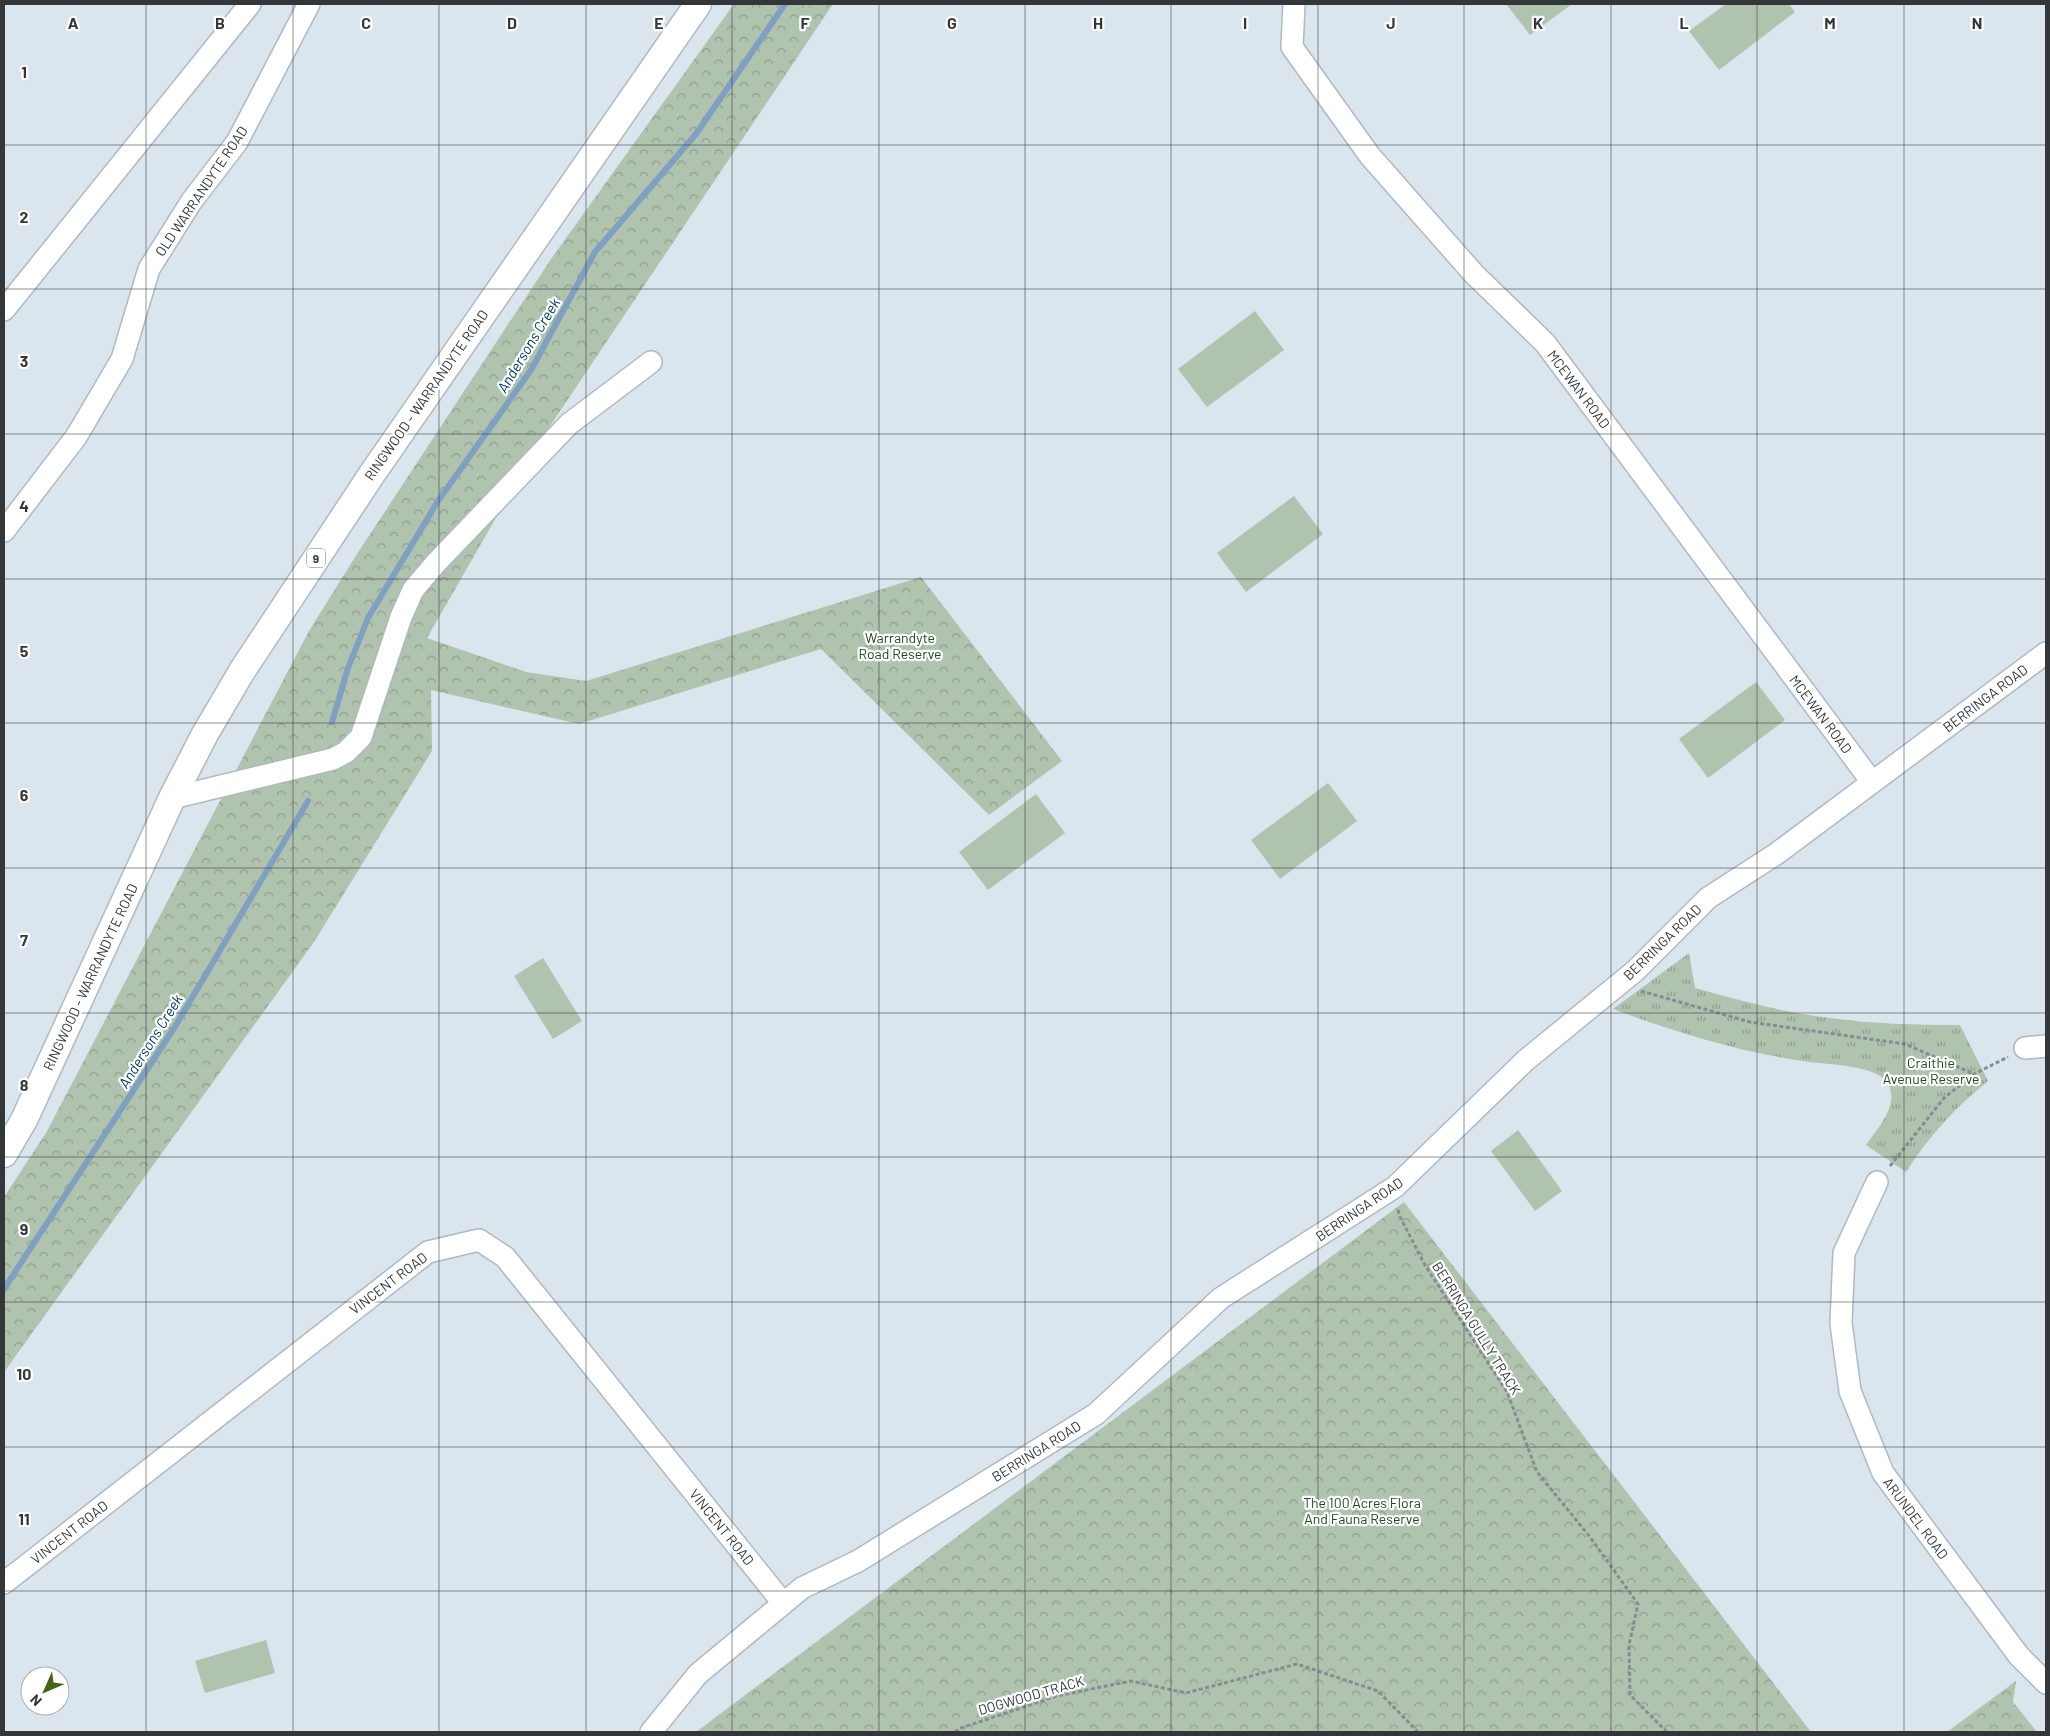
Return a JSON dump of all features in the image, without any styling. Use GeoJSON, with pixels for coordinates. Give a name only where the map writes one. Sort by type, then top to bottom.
{"type":"FeatureCollection","features":[{"type":"Feature","properties":{"kind":"main road","name":"RINGWOOD - WARRANDYTE ROAD"},"geometry":{"type":"LineString","coordinates":[[4,1154],[24,1120],[172,798],[205,734],[242,671],[361,490],[698,4]]}},
{"type":"Feature","properties":{"kind":"street"},"geometry":{"type":"LineString","coordinates":[[4,310],[250,4]]}},
{"type":"Feature","properties":{"kind":"street","name":"OLD WARRANDYTE ROAD"},"geometry":{"type":"LineString","coordinates":[[4,531],[76,437],[122,359],[149,269],[191,202],[236,142],[309,4]]}},
{"type":"Feature","properties":{"kind":"street","name":"MCEWAN ROAD"},"geometry":{"type":"LineString","coordinates":[[1294,4],[1292,46],[1370,156],[1474,274],[1545,343],[1872,782]]}},
{"type":"Feature","properties":{"kind":"street"},"geometry":{"type":"LineString","coordinates":[[172,798],[332,759],[346,752],[361,737],[401,617],[413,590],[435,564],[570,424],[651,362]]}},
{"type":"Feature","properties":{"kind":"street","name":"BERRINGA ROAD"},"geometry":{"type":"LineString","coordinates":[[651,1732],[698,1674],[802,1588],[858,1561],[1096,1414],[1221,1298],[1395,1187],[1526,1060],[1635,971],[1708,898],[1776,854],[2046,653]]}},
{"type":"Feature","properties":{"kind":"street","name":"ARUNDEL ROAD"},"geometry":{"type":"LineString","coordinates":[[1877,1182],[1844,1253],[1841,1322],[1850,1390],[1883,1474],[2019,1656],[2046,1683]]}},
{"type":"Feature","properties":{"kind":"street","name":"VINCENT ROAD"},"geometry":{"type":"LineString","coordinates":[[4,1583],[428,1252],[479,1240],[505,1257],[783,1603]]}},
{"type":"Feature","properties":{"kind":"path"},"geometry":{"type":"LineString","coordinates":[[1618,984],[1750,1022],[1905,1044],[1974,1074]]}},
{"type":"Feature","properties":{"kind":"path"},"geometry":{"type":"LineString","coordinates":[[1877,1182],[1944,1098],[1974,1074],[2036,1047]]}},
{"type":"Feature","properties":{"kind":"path","name":"BERRINGA GULLY TRACK"},"geometry":{"type":"LineString","coordinates":[[1395,1187],[1400,1217],[1425,1265],[1507,1392],[1536,1472],[1590,1537],[1638,1604],[1630,1645],[1630,1695],[1667,1732]]}},
{"type":"Feature","properties":{"kind":"path","name":"DOGWOOD TRACK"},"geometry":{"type":"LineString","coordinates":[[955,1732],[961,1728],[1057,1696],[1131,1681],[1186,1693],[1297,1664],[1378,1691],[1418,1732]]}},
{"type":"Feature","properties":{"kind":"green space","name":"Warrandyte Road Reserve"},"geometry":{"type":"Polygon","coordinates":[[[734,4],[833,4],[540,441],[427,638],[526,672],[586,681],[921,577],[1062,761],[989,815],[821,649],[579,724],[431,690],[432,751],[314,942],[4,1372],[4,1197],[46,1133],[309,631],[357,554],[551,259],[734,4]]]}},
{"type":"Feature","properties":{"kind":"green space"},"geometry":{"type":"Polygon","coordinates":[[[1506,4],[1572,4],[1530,35],[1506,4]]]}},
{"type":"Feature","properties":{"kind":"green space"},"geometry":{"type":"Polygon","coordinates":[[[1726,4],[1789,4],[1795,12],[1719,70],[1689,31],[1726,4]]]}},
{"type":"Feature","properties":{"kind":"green space"},"geometry":{"type":"Polygon","coordinates":[[[1255,311],[1284,350],[1207,407],[1178,369],[1255,311]]]}},
{"type":"Feature","properties":{"kind":"green space"},"geometry":{"type":"Polygon","coordinates":[[[1294,496],[1323,534],[1246,592],[1217,553],[1294,496]]]}},
{"type":"Feature","properties":{"kind":"green space"},"geometry":{"type":"Polygon","coordinates":[[[1756,682],[1785,720],[1708,778],[1679,739],[1756,682]]]}},
{"type":"Feature","properties":{"kind":"green space"},"geometry":{"type":"Polygon","coordinates":[[[1328,783],[1357,821],[1280,879],[1251,840],[1328,783]]]}},
{"type":"Feature","properties":{"kind":"green space"},"geometry":{"type":"Polygon","coordinates":[[[1036,794],[1065,833],[988,890],[959,852],[1036,794]]]}},
{"type":"Feature","properties":{"kind":"green space","name":"Craithie Avenue Reserve"},"geometry":{"type":"Polygon","coordinates":[[[1689,953],[1695,988],[1728,997],[1796,1013],[1846,1020],[1895,1024],[1960,1025],[1988,1081],[1943,1123],[1906,1172],[1866,1145],[1886,1116],[1891,1100],[1888,1084],[1874,1073],[1853,1067],[1785,1058],[1735,1048],[1686,1034],[1613,1009],[1689,953]]]}},
{"type":"Feature","properties":{"kind":"green space"},"geometry":{"type":"Polygon","coordinates":[[[543,958],[582,1021],[553,1039],[514,976],[543,958]]]}},
{"type":"Feature","properties":{"kind":"green space"},"geometry":{"type":"Polygon","coordinates":[[[1518,1130],[1562,1191],[1535,1211],[1491,1151],[1518,1130]]]}},
{"type":"Feature","properties":{"kind":"green space","name":"The 100 Acres Flora And Fauna Reserve"},"geometry":{"type":"Polygon","coordinates":[[[1404,1202],[1811,1732],[696,1732],[1404,1202]]]}},
{"type":"Feature","properties":{"kind":"green space"},"geometry":{"type":"Polygon","coordinates":[[[266,1640],[275,1673],[205,1693],[195,1661],[266,1640]]]}},
{"type":"Feature","properties":{"kind":"green space"},"geometry":{"type":"Polygon","coordinates":[[[2016,1681],[2013,1702],[2037,1732],[1947,1732],[2016,1681]]]}},
{"type":"Feature","properties":{"kind":"waterway","name":"Andersons Creek"},"geometry":{"type":"LineString","coordinates":[[332,722],[348,668],[368,618],[438,501],[531,370],[595,252],[696,134],[785,4]]}},
{"type":"Feature","properties":{"kind":"waterway","name":"Andersons Creek"},"geometry":{"type":"LineString","coordinates":[[4,1289],[176,1025],[308,801]]}}]}
